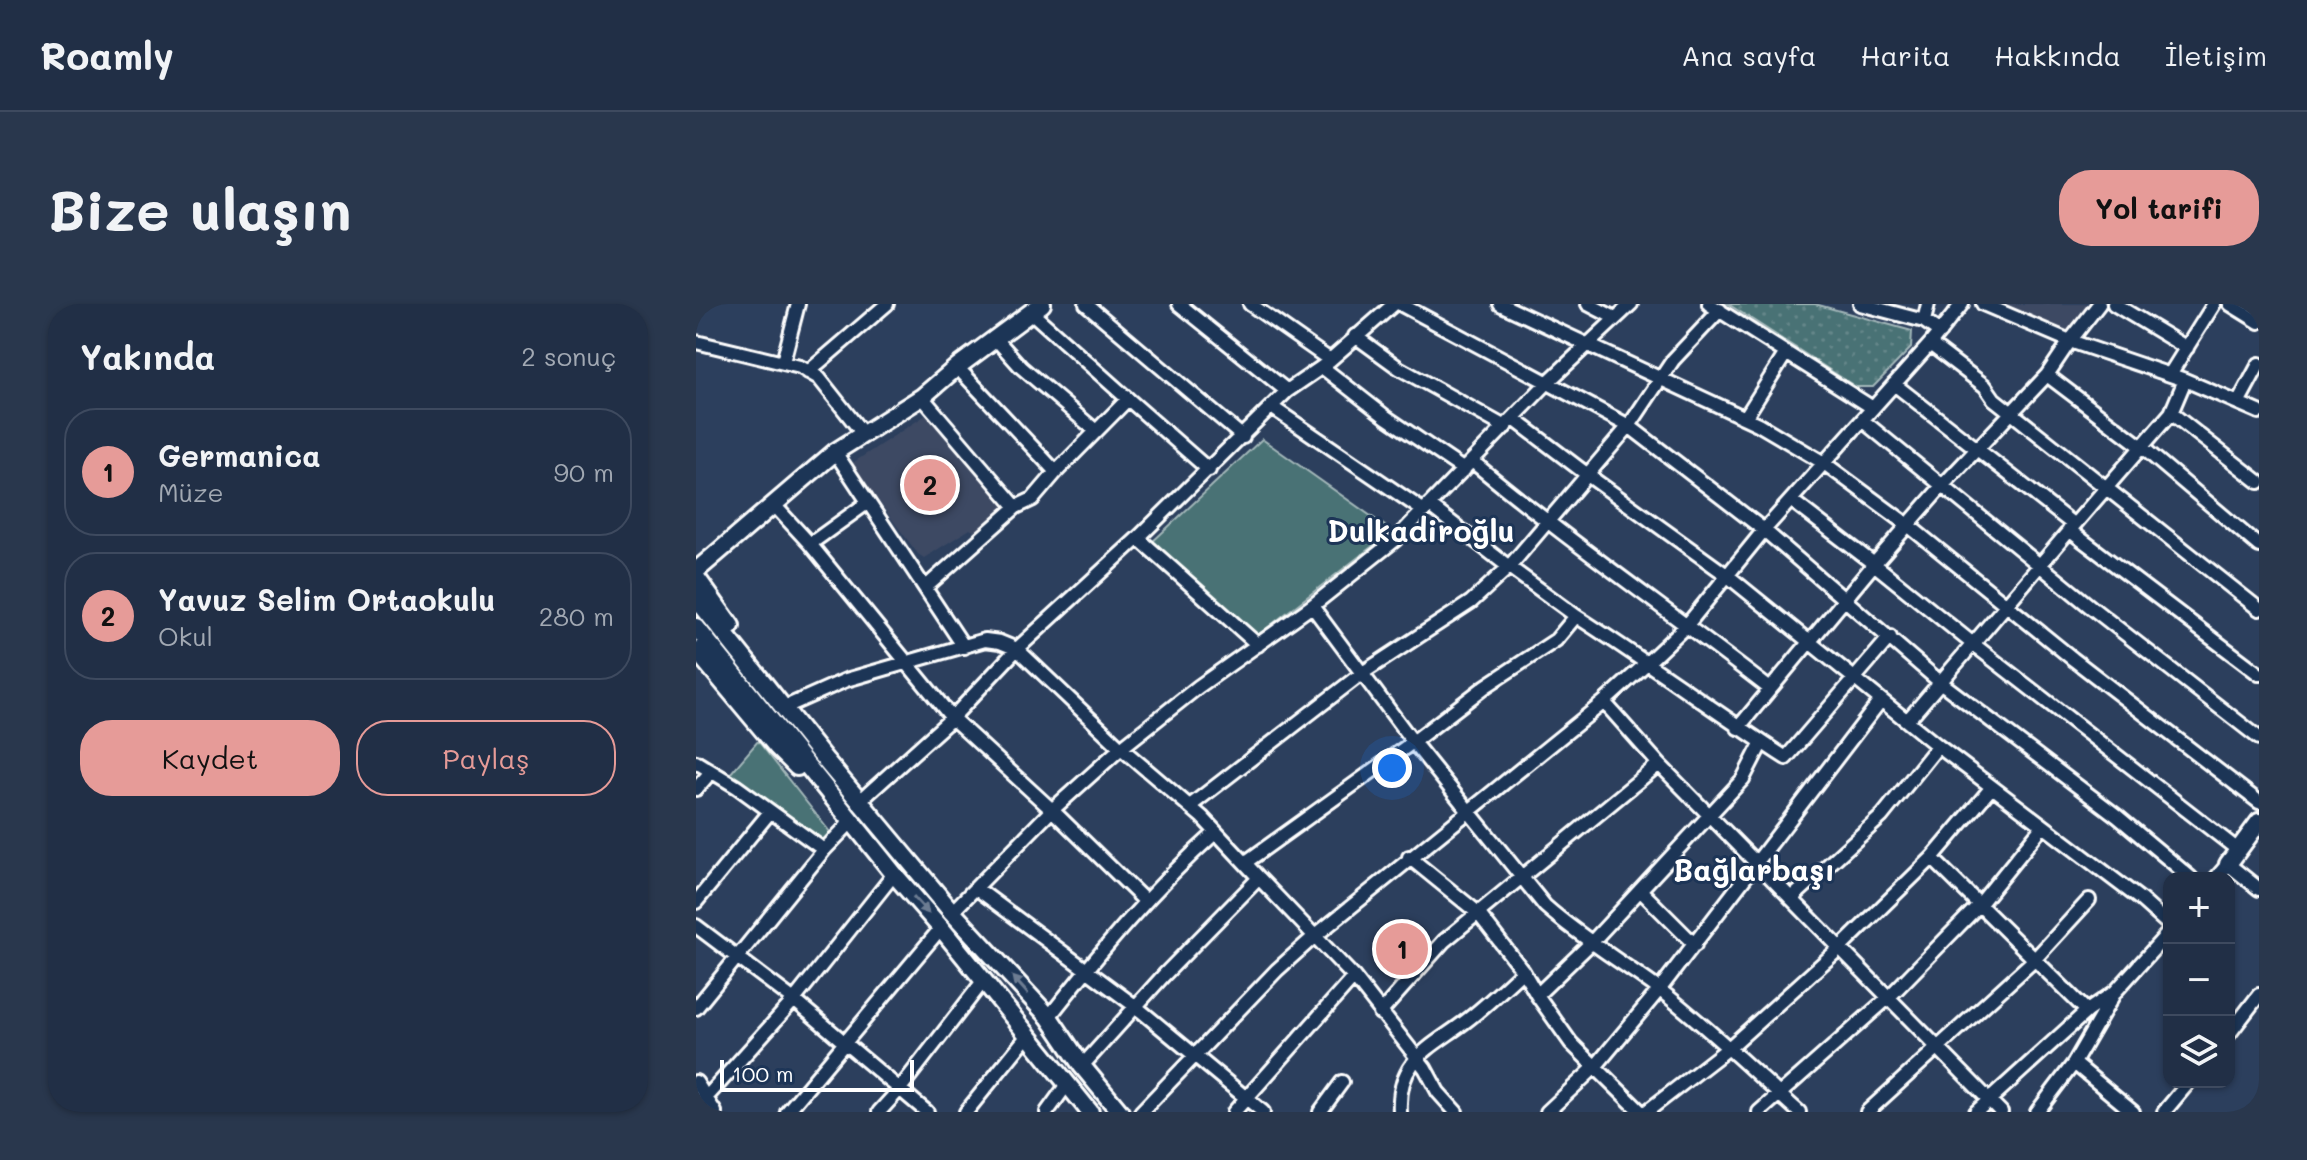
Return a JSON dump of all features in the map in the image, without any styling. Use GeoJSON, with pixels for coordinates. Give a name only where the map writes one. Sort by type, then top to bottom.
{"type":"FeatureCollection","features":[{"type":"Feature","properties":{"kind":"main road"},"geometry":{"type":"LineString","coordinates":[[696,571],[835,452],[922,397],[1037,308]]}},
{"type":"Feature","properties":{"kind":"main road"},"geometry":{"type":"LineString","coordinates":[[696,577],[814,732],[826,761]]}},
{"type":"Feature","properties":{"kind":"main road"},"geometry":{"type":"LineString","coordinates":[[696,598],[952,912],[1049,1017],[1082,1066],[1120,1112]]}},
{"type":"Feature","properties":{"kind":"main road"},"geometry":{"type":"LineString","coordinates":[[696,627],[1090,1112]]}},
{"type":"Feature","properties":{"kind":"main road"},"geometry":{"type":"LineString","coordinates":[[696,650],[777,747],[795,766],[815,776]]}},
{"type":"Feature","properties":{"kind":"main road"},"geometry":{"type":"LineString","coordinates":[[2228,864],[2259,822]]}},
{"type":"Feature","properties":{"kind":"street"},"geometry":{"type":"LineString","coordinates":[[783,362],[798,304]]}},
{"type":"Feature","properties":{"kind":"street"},"geometry":{"type":"LineString","coordinates":[[808,372],[887,304]]}},
{"type":"Feature","properties":{"kind":"street"},"geometry":{"type":"LineString","coordinates":[[1086,304],[1243,437]]}},
{"type":"Feature","properties":{"kind":"street"},"geometry":{"type":"LineString","coordinates":[[1179,304],[1287,391]]}},
{"type":"Feature","properties":{"kind":"street"},"geometry":{"type":"LineString","coordinates":[[1250,304],[1326,363],[1386,417],[1468,466],[1770,689]]}},
{"type":"Feature","properties":{"kind":"street"},"geometry":{"type":"LineString","coordinates":[[1500,304],[1745,418],[1824,463],[1908,525],[2006,606],[2259,802]]}},
{"type":"Feature","properties":{"kind":"street"},"geometry":{"type":"LineString","coordinates":[[1588,304],[1615,318]]}},
{"type":"Feature","properties":{"kind":"street"},"geometry":{"type":"LineString","coordinates":[[952,912],[1052,810],[1121,748],[1395,540],[1548,382],[1631,304]]}},
{"type":"Feature","properties":{"kind":"street"},"geometry":{"type":"LineString","coordinates":[[1860,304],[1924,321],[1940,332]]}},
{"type":"Feature","properties":{"kind":"street"},"geometry":{"type":"LineString","coordinates":[[1924,321],[1928,304]]}},
{"type":"Feature","properties":{"kind":"street"},"geometry":{"type":"LineString","coordinates":[[1141,1112],[1277,970],[1315,936],[1604,702],[1687,625],[1764,530],[1962,304]]}},
{"type":"Feature","properties":{"kind":"street"},"geometry":{"type":"LineString","coordinates":[[1983,304],[2070,341],[2170,374],[2259,412]]}},
{"type":"Feature","properties":{"kind":"street"},"geometry":{"type":"LineString","coordinates":[[1738,728],[1844,598],[1943,485],[2047,375],[2099,304]]}},
{"type":"Feature","properties":{"kind":"street"},"geometry":{"type":"LineString","coordinates":[[2114,304],[2187,348]]}},
{"type":"Feature","properties":{"kind":"street"},"geometry":{"type":"LineString","coordinates":[[2170,374],[2214,304]]}},
{"type":"Feature","properties":{"kind":"street"},"geometry":{"type":"LineString","coordinates":[[2230,304],[2259,322]]}},
{"type":"Feature","properties":{"kind":"street"},"geometry":{"type":"LineString","coordinates":[[860,801],[952,718],[1017,649],[1138,538],[1287,391],[1326,363],[1390,305],[1548,382],[1629,426],[1764,530],[1940,682],[2117,816],[2184,872]]}},
{"type":"Feature","properties":{"kind":"street"},"geometry":{"type":"LineString","coordinates":[[1190,806],[1361,674],[1471,602],[1509,567],[1629,426],[1660,377],[1714,307],[1873,408]]}},
{"type":"Feature","properties":{"kind":"street"},"geometry":{"type":"LineString","coordinates":[[1037,308],[1128,399],[1209,470]]}},
{"type":"Feature","properties":{"kind":"street"},"geometry":{"type":"LineString","coordinates":[[1355,336],[1399,368],[1509,423],[1728,576],[1938,746],[2163,920]]}},
{"type":"Feature","properties":{"kind":"street"},"geometry":{"type":"LineString","coordinates":[[996,339],[1021,367],[1096,431]]}},
{"type":"Feature","properties":{"kind":"street"},"geometry":{"type":"LineString","coordinates":[[696,342],[783,362],[819,378],[864,435]]}},
{"type":"Feature","properties":{"kind":"street"},"geometry":{"type":"LineString","coordinates":[[1930,344],[1985,386],[1994,399],[2104,488],[2259,609]]}},
{"type":"Feature","properties":{"kind":"street"},"geometry":{"type":"LineString","coordinates":[[1745,418],[1786,353]]}},
{"type":"Feature","properties":{"kind":"street"},"geometry":{"type":"LineString","coordinates":[[2238,403],[2259,364]]}},
{"type":"Feature","properties":{"kind":"street"},"geometry":{"type":"LineString","coordinates":[[957,367],[1056,472]]}},
{"type":"Feature","properties":{"kind":"street"},"geometry":{"type":"LineString","coordinates":[[2047,375],[2142,447],[2259,546]]}},
{"type":"Feature","properties":{"kind":"street"},"geometry":{"type":"LineString","coordinates":[[1907,721],[2171,413],[2185,380]]}},
{"type":"Feature","properties":{"kind":"street"},"geometry":{"type":"LineString","coordinates":[[1894,384],[1978,447],[2072,528],[2259,674]]}},
{"type":"Feature","properties":{"kind":"street"},"geometry":{"type":"LineString","coordinates":[[922,397],[1016,507]]}},
{"type":"Feature","properties":{"kind":"street"},"geometry":{"type":"LineString","coordinates":[[925,588],[1016,507],[1033,499],[1128,399]]}},
{"type":"Feature","properties":{"kind":"street"},"geometry":{"type":"LineString","coordinates":[[1273,408],[1427,509],[1576,616],[1786,758],[1890,637]]}},
{"type":"Feature","properties":{"kind":"street"},"geometry":{"type":"LineString","coordinates":[[2171,413],[2259,482]]}},
{"type":"Feature","properties":{"kind":"street"},"geometry":{"type":"LineString","coordinates":[[1862,420],[2039,566],[2259,738]]}},
{"type":"Feature","properties":{"kind":"street"},"geometry":{"type":"LineString","coordinates":[[835,452],[964,647]]}},
{"type":"Feature","properties":{"kind":"street"},"geometry":{"type":"LineString","coordinates":[[1791,500],[2238,850]]}},
{"type":"Feature","properties":{"kind":"street"},"geometry":{"type":"LineString","coordinates":[[810,544],[867,503]]}},
{"type":"Feature","properties":{"kind":"street"},"geometry":{"type":"LineString","coordinates":[[775,506],[810,544],[952,718],[1145,901]]}},
{"type":"Feature","properties":{"kind":"street"},"geometry":{"type":"LineString","coordinates":[[1138,538],[1258,645]]}},
{"type":"Feature","properties":{"kind":"street"},"geometry":{"type":"LineString","coordinates":[[1312,606],[1413,742],[1545,906],[1730,1047],[1799,1112]]}},
{"type":"Feature","properties":{"kind":"street"},"geometry":{"type":"LineString","coordinates":[[1246,862],[1486,686],[1556,640],[1576,616]]}},
{"type":"Feature","properties":{"kind":"street"},"geometry":{"type":"LineString","coordinates":[[792,704],[846,680],[985,640],[1017,649],[1121,748],[1190,806],[1246,862],[1354,977],[1456,1112]]}},
{"type":"Feature","properties":{"kind":"street"},"geometry":{"type":"LineString","coordinates":[[1547,1112],[1595,1067],[1659,990],[1881,700]]}},
{"type":"Feature","properties":{"kind":"street"},"geometry":{"type":"LineString","coordinates":[[1604,702],[1709,816],[2001,1112]]}},
{"type":"Feature","properties":{"kind":"street"},"geometry":{"type":"LineString","coordinates":[[1537,995],[1591,943],[1743,779],[1762,742]]}},
{"type":"Feature","properties":{"kind":"street"},"geometry":{"type":"LineString","coordinates":[[1792,898],[1882,816],[1938,746]]}},
{"type":"Feature","properties":{"kind":"street"},"geometry":{"type":"LineString","coordinates":[[696,762],[737,787],[824,850]]}},
{"type":"Feature","properties":{"kind":"street"},"geometry":{"type":"LineString","coordinates":[[1380,1013],[1444,941],[1659,764]]}},
{"type":"Feature","properties":{"kind":"street"},"geometry":{"type":"LineString","coordinates":[[696,789],[710,773]]}},
{"type":"Feature","properties":{"kind":"street"},"geometry":{"type":"LineString","coordinates":[[1409,857],[1478,913],[1523,971],[1571,1043],[1644,1112],[1730,1047],[1841,947],[1932,858],[1992,787]]}},
{"type":"Feature","properties":{"kind":"street"},"geometry":{"type":"LineString","coordinates":[[696,902],[770,812]]}},
{"type":"Feature","properties":{"kind":"street"},"geometry":{"type":"LineString","coordinates":[[696,1008],[824,850],[852,821]]}},
{"type":"Feature","properties":{"kind":"street"},"geometry":{"type":"LineString","coordinates":[[1759,1112],[1889,997],[1979,905],[2043,826]]}},
{"type":"Feature","properties":{"kind":"street"},"geometry":{"type":"LineString","coordinates":[[1049,1017],[1145,901],[1215,833]]}},
{"type":"Feature","properties":{"kind":"street"},"geometry":{"type":"LineString","coordinates":[[1932,858],[2087,1011]]}},
{"type":"Feature","properties":{"kind":"street"},"geometry":{"type":"LineString","coordinates":[[2221,872],[2228,864],[2259,889]]}},
{"type":"Feature","properties":{"kind":"street"},"geometry":{"type":"LineString","coordinates":[[696,1109],[794,1000],[894,874]]}},
{"type":"Feature","properties":{"kind":"street"},"geometry":{"type":"LineString","coordinates":[[1082,1066],[1135,1006],[1259,878]]}},
{"type":"Feature","properties":{"kind":"street"},"geometry":{"type":"LineString","coordinates":[[976,888],[1135,1006],[1263,1112]]}},
{"type":"Feature","properties":{"kind":"street"},"geometry":{"type":"LineString","coordinates":[[1640,890],[1695,945]]}},
{"type":"Feature","properties":{"kind":"street"},"geometry":{"type":"LineString","coordinates":[[1867,1112],[2033,961],[2089,900]]}},
{"type":"Feature","properties":{"kind":"street"},"geometry":{"type":"LineString","coordinates":[[696,926],[794,1000],[927,1112]]}},
{"type":"Feature","properties":{"kind":"street"},"geometry":{"type":"LineString","coordinates":[[787,1112],[941,928]]}},
{"type":"Feature","properties":{"kind":"street"},"geometry":{"type":"LineString","coordinates":[[2037,1112],[2074,1063],[2115,992],[2163,939]]}},
{"type":"Feature","properties":{"kind":"street"},"geometry":{"type":"LineString","coordinates":[[1400,1112],[1399,1090],[1416,1056],[1468,1020],[1523,971]]}},
{"type":"Feature","properties":{"kind":"street"},"geometry":{"type":"LineString","coordinates":[[1234,1112],[1354,977]]}},
{"type":"Feature","properties":{"kind":"street"},"geometry":{"type":"LineString","coordinates":[[879,1112],[984,980]]}},
{"type":"Feature","properties":{"kind":"street"},"geometry":{"type":"LineString","coordinates":[[1976,1112],[2087,1011],[2115,992]]}},
{"type":"Feature","properties":{"kind":"street"},"geometry":{"type":"LineString","coordinates":[[2235,1026],[2259,995]]}},
{"type":"Feature","properties":{"kind":"street"},"geometry":{"type":"LineString","coordinates":[[966,1112],[1029,1034]]}},
{"type":"Feature","properties":{"kind":"street"},"geometry":{"type":"LineString","coordinates":[[2074,1063],[2133,1112]]}},
{"type":"Feature","properties":{"kind":"street"},"geometry":{"type":"LineString","coordinates":[[696,1082],[715,1112]]}},
{"type":"Feature","properties":{"kind":"street"},"geometry":{"type":"LineString","coordinates":[[1320,1112],[1342,1082]]}},
{"type":"Feature","properties":{"kind":"street"},"geometry":{"type":"LineString","coordinates":[[1047,1112],[1068,1083]]}},
{"type":"Feature","properties":{"kind":"street"},"geometry":{"type":"LineString","coordinates":[[2164,1112],[2184,1088]]}},
{"type":"Feature","properties":{"kind":"shaded area"},"geometry":{"type":"Polygon","coordinates":[[[2002,304],[2091,304],[2066,335],[2002,304]]]}},
{"type":"Feature","properties":{"kind":"shaded area"},"geometry":{"type":"Polygon","coordinates":[[[929,413],[1013,507],[980,535],[970,529],[924,558],[851,464],[929,413]]]}},
{"type":"Feature","properties":{"kind":"green space"},"geometry":{"type":"Polygon","coordinates":[[[1728,304],[1815,304],[1912,331],[1911,348],[1873,387],[1856,387],[1728,304]]]}},
{"type":"Feature","properties":{"kind":"green space"},"geometry":{"type":"Polygon","coordinates":[[[1262,439],[1392,531],[1258,635],[1149,545],[1262,439]]]}},
{"type":"Feature","properties":{"kind":"green space"},"geometry":{"type":"Polygon","coordinates":[[[758,741],[830,832],[827,838],[822,841],[730,774],[758,741]]]}},
{"type":"Feature","properties":{"kind":"place","name":"Yavuz Selim Ortaokulu"},"geometry":{"type":"Point","coordinates":[930,485]}},
{"type":"Feature","properties":{"kind":"place","name":"Germanica"},"geometry":{"type":"Point","coordinates":[1402,949]}},
{"type":"Feature","properties":{"kind":"district","name":"Dulkadiroğlu"},"geometry":{"type":"Point","coordinates":[1421,532]}},
{"type":"Feature","properties":{"kind":"district","name":"Bağlarbaşı"},"geometry":{"type":"Point","coordinates":[1754,871]}}]}
